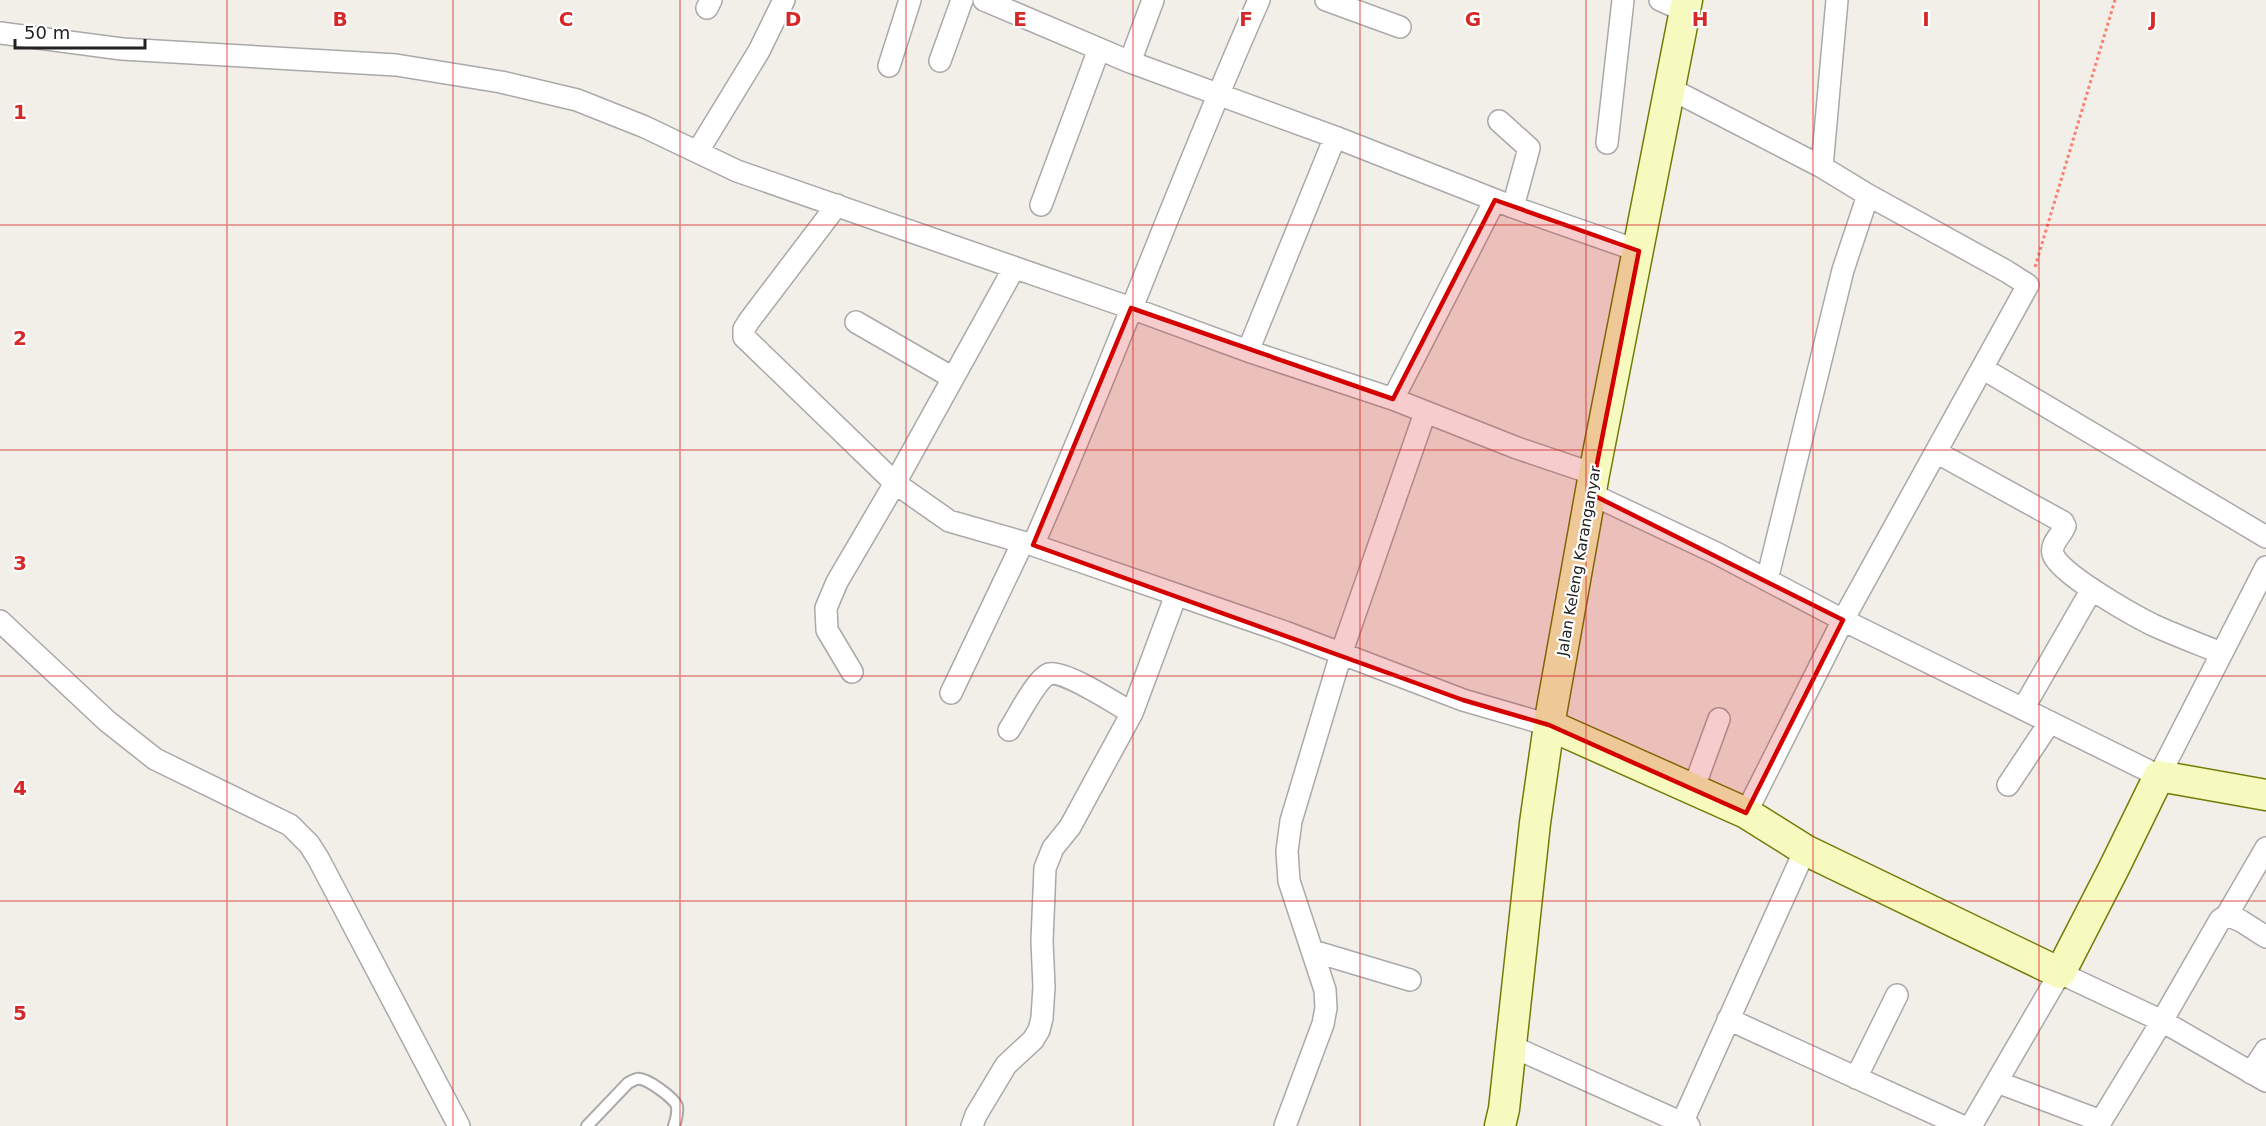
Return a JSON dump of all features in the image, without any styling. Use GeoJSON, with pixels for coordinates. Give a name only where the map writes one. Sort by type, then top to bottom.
{"type":"FeatureCollection","features":[{"type":"Feature","properties":{"kind":"main road","name":"Jalan Keleng Karanganyar"},"geometry":{"type":"LineString","coordinates":[[1500,1126],[1535,823],[1549,725],[1593,484],[1671,89],[1677,4]]}},
{"type":"Feature","properties":{"kind":"main road"},"geometry":{"type":"LineString","coordinates":[[1549,725],[1746,813],[1805,850],[2060,973],[2159,776],[2266,795]]}},
{"type":"Feature","properties":{"kind":"street"},"geometry":{"type":"LineString","coordinates":[[698,151],[759,51],[784,0]]}},
{"type":"Feature","properties":{"kind":"street"},"geometry":{"type":"LineString","coordinates":[[889,66],[910,0]]}},
{"type":"Feature","properties":{"kind":"street"},"geometry":{"type":"LineString","coordinates":[[940,61],[962,0]]}},
{"type":"Feature","properties":{"kind":"street"},"geometry":{"type":"LineString","coordinates":[[984,0],[1130,62],[1335,137],[1504,203],[1639,251]]}},
{"type":"Feature","properties":{"kind":"street"},"geometry":{"type":"LineString","coordinates":[[1130,62],[1153,0]]}},
{"type":"Feature","properties":{"kind":"street"},"geometry":{"type":"LineString","coordinates":[[951,693],[1075,451],[1217,94],[1259,0]]}},
{"type":"Feature","properties":{"kind":"street"},"geometry":{"type":"LineString","coordinates":[[1326,0],[1400,27]]}},
{"type":"Feature","properties":{"kind":"street"},"geometry":{"type":"LineString","coordinates":[[1606,143],[1623,0]]}},
{"type":"Feature","properties":{"kind":"street"},"geometry":{"type":"LineString","coordinates":[[1822,166],[1837,0]]}},
{"type":"Feature","properties":{"kind":"street"},"geometry":{"type":"LineString","coordinates":[[0,33],[122,49],[396,65],[501,82],[577,100],[698,151],[737,171],[1248,351],[1393,399],[1537,454],[1843,620],[2159,776],[2266,567]]}},
{"type":"Feature","properties":{"kind":"street"},"geometry":{"type":"LineString","coordinates":[[1041,205],[1099,50]]}},
{"type":"Feature","properties":{"kind":"street"},"geometry":{"type":"LineString","coordinates":[[1671,89],[1822,166],[1868,195],[2006,270],[2028,285],[1843,620],[1746,813]]}},
{"type":"Feature","properties":{"kind":"street"},"geometry":{"type":"LineString","coordinates":[[1393,399],[1504,203],[1529,148],[1498,121]]}},
{"type":"Feature","properties":{"kind":"street"},"geometry":{"type":"LineString","coordinates":[[1248,351],[1335,137]]}},
{"type":"Feature","properties":{"kind":"street"},"geometry":{"type":"LineString","coordinates":[[1767,580],[1843,270],[1868,195]]}},
{"type":"Feature","properties":{"kind":"street"},"geometry":{"type":"LineString","coordinates":[[837,205],[749,321],[744,329],[744,337],[895,483],[949,521],[1028,544],[1176,595],[1463,700],[1549,725]]}},
{"type":"Feature","properties":{"kind":"street"},"geometry":{"type":"LineString","coordinates":[[852,672],[826,630],[826,608],[837,582],[895,483],[1014,268]]}},
{"type":"Feature","properties":{"kind":"street"},"geometry":{"type":"LineString","coordinates":[[856,322],[953,378]]}},
{"type":"Feature","properties":{"kind":"street"},"geometry":{"type":"LineString","coordinates":[[1982,368],[2266,537]]}},
{"type":"Feature","properties":{"kind":"street"},"geometry":{"type":"LineString","coordinates":[[1285,1126],[1323,1024],[1326,1008],[1325,990],[1289,881],[1287,851],[1292,821],[1341,654],[1425,413]]}},
{"type":"Feature","properties":{"kind":"street"},"geometry":{"type":"LineString","coordinates":[[1936,452],[2063,522],[2064,530],[2052,546],[2054,557],[2060,567],[2092,589],[2152,624],[2221,653]]}},
{"type":"Feature","properties":{"kind":"street"},"geometry":{"type":"LineString","coordinates":[[2023,709],[2092,589]]}},
{"type":"Feature","properties":{"kind":"street"},"geometry":{"type":"LineString","coordinates":[[972,1126],[986,1096],[1006,1065],[1033,1040],[1039,1030],[1044,987],[1042,941],[1045,868],[1053,848],[1070,827],[1132,713],[1176,595]]}},
{"type":"Feature","properties":{"kind":"street"},"geometry":{"type":"LineString","coordinates":[[0,621],[106,721],[155,759],[290,825],[301,835],[318,858],[459,1126]]}},
{"type":"Feature","properties":{"kind":"street"},"geometry":{"type":"LineString","coordinates":[[1009,730],[1041,679],[1049,673],[1056,673],[1077,681],[1132,713]]}},
{"type":"Feature","properties":{"kind":"street"},"geometry":{"type":"LineString","coordinates":[[1692,790],[1719,719]]}},
{"type":"Feature","properties":{"kind":"street"},"geometry":{"type":"LineString","coordinates":[[2008,785],[2050,722]]}},
{"type":"Feature","properties":{"kind":"street"},"geometry":{"type":"LineString","coordinates":[[1997,1082],[2100,1123],[2162,1022],[2214,929],[2227,915],[2266,848]]}},
{"type":"Feature","properties":{"kind":"street"},"geometry":{"type":"LineString","coordinates":[[1511,1046],[1685,1124],[1728,1019],[1805,850]]}},
{"type":"Feature","properties":{"kind":"street"},"geometry":{"type":"LineString","coordinates":[[2227,915],[2266,937]]}},
{"type":"Feature","properties":{"kind":"street"},"geometry":{"type":"LineString","coordinates":[[1312,951],[1410,980]]}},
{"type":"Feature","properties":{"kind":"street"},"geometry":{"type":"LineString","coordinates":[[1971,1126],[2060,973],[2162,1022],[2259,1077],[2266,1050]]}},
{"type":"Feature","properties":{"kind":"street"},"geometry":{"type":"LineString","coordinates":[[1856,1078],[1897,995]]}},
{"type":"Feature","properties":{"kind":"street"},"geometry":{"type":"LineString","coordinates":[[1728,1019],[1962,1126]]}},
{"type":"Feature","properties":{"kind":"lane"},"geometry":{"type":"LineString","coordinates":[[587,1126],[628,1083],[636,1078],[641,1078],[659,1088],[674,1102],[677,1107],[674,1126]]}},
{"type":"Feature","properties":{"kind":"path"},"geometry":{"type":"LineString","coordinates":[[2028,285],[2115,0]]}},
{"type":"Feature","properties":{"kind":"highlighted area"},"geometry":{"type":"Polygon","coordinates":[[[1495,200],[1639,251],[1591,494],[1843,620],[1746,813],[1549,725],[1463,700],[1033,545],[1131,308],[1393,399],[1495,200]]]}}]}
